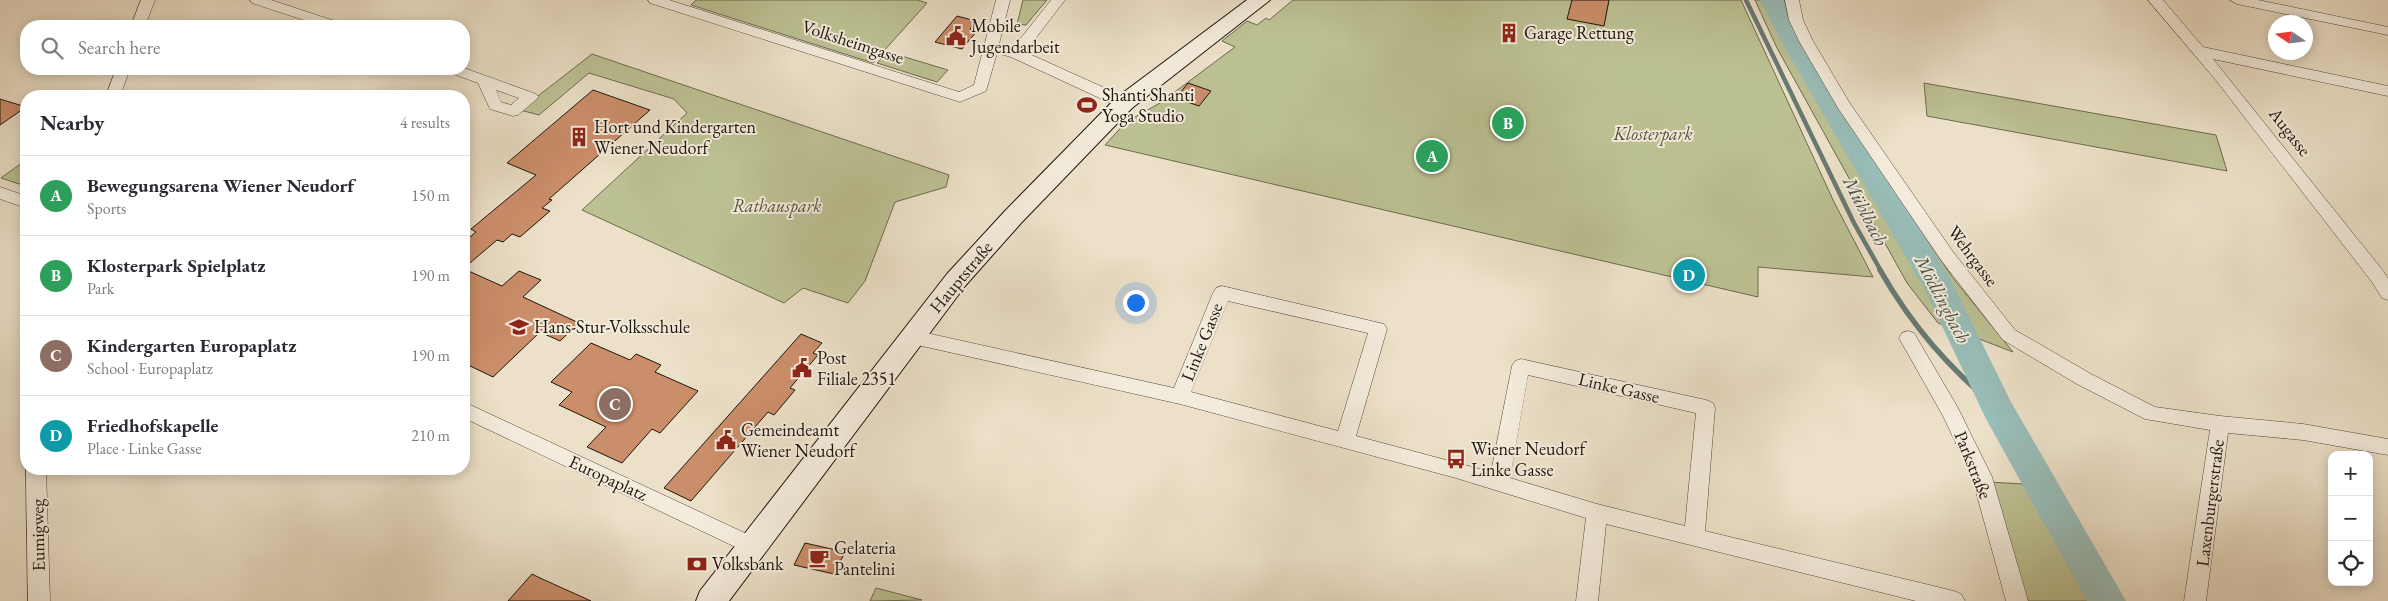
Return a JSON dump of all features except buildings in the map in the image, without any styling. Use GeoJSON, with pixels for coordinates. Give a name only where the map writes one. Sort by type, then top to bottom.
{"type":"FeatureCollection","features":[{"type":"Feature","properties":{"kind":"street"},"geometry":{"type":"LineString","coordinates":[[140,20],[148,0]]}},
{"type":"Feature","properties":{"kind":"street"},"geometry":{"type":"LineString","coordinates":[[257,0],[318,20]]}},
{"type":"Feature","properties":{"kind":"street","name":"Volksheimgasse"},"geometry":{"type":"LineString","coordinates":[[655,0],[960,97],[981,88],[992,47]]}},
{"type":"Feature","properties":{"kind":"street"},"geometry":{"type":"LineString","coordinates":[[1003,0],[992,47],[1016,54],[1124,104]]}},
{"type":"Feature","properties":{"kind":"street"},"geometry":{"type":"LineString","coordinates":[[1016,54],[1058,0]]}},
{"type":"Feature","properties":{"kind":"street","name":"Hauptstraße"},"geometry":{"type":"LineString","coordinates":[[711,601],[956,280],[1124,104],[1260,0]]}},
{"type":"Feature","properties":{"kind":"street","name":"Wehrgasse"},"geometry":{"type":"LineString","coordinates":[[1792,0],[1796,20],[1806,41],[1843,104],[1947,256],[2008,335],[2084,379],[2152,414],[2220,424]]}},
{"type":"Feature","properties":{"kind":"street","name":"Augasse"},"geometry":{"type":"LineString","coordinates":[[2155,0],[2199,50],[2378,277],[2388,293]]}},
{"type":"Feature","properties":{"kind":"street"},"geometry":{"type":"LineString","coordinates":[[2237,0],[2388,32]]}},
{"type":"Feature","properties":{"kind":"street"},"geometry":{"type":"LineString","coordinates":[[2199,50],[2388,91]]}},
{"type":"Feature","properties":{"kind":"street"},"geometry":{"type":"LineString","coordinates":[[114,90],[121,75]]}},
{"type":"Feature","properties":{"kind":"street"},"geometry":{"type":"LineString","coordinates":[[470,75],[484,80]]}},
{"type":"Feature","properties":{"kind":"street"},"geometry":{"type":"LineString","coordinates":[[0,193],[20,200]]}},
{"type":"Feature","properties":{"kind":"street","name":"Linke Gasse"},"geometry":{"type":"LineString","coordinates":[[1180,397],[1222,293],[1378,328],[1345,440]]}},
{"type":"Feature","properties":{"kind":"street","name":"Linke Gasse"},"geometry":{"type":"LineString","coordinates":[[913,337],[1180,397],[1499,482],[1597,513],[1954,601]]}},
{"type":"Feature","properties":{"kind":"street","name":"Parkstraße"},"geometry":{"type":"LineString","coordinates":[[1908,338],[1951,413],[1982,477],[2017,601]]}},
{"type":"Feature","properties":{"kind":"street","name":"Linke Gasse"},"geometry":{"type":"LineString","coordinates":[[1499,482],[1521,366],[1706,408],[1694,538]]}},
{"type":"Feature","properties":{"kind":"street","name":"Europaplatz"},"geometry":{"type":"LineString","coordinates":[[470,413],[753,546]]}},
{"type":"Feature","properties":{"kind":"street","name":"Laxenburgerstraße"},"geometry":{"type":"LineString","coordinates":[[2196,601],[2205,548],[2212,470],[2220,424],[2303,432],[2388,447]]}},
{"type":"Feature","properties":{"kind":"street","name":"Eumigweg"},"geometry":{"type":"LineString","coordinates":[[36,475],[39,601]]}},
{"type":"Feature","properties":{"kind":"street"},"geometry":{"type":"LineString","coordinates":[[1587,601],[1597,513]]}},
{"type":"Feature","properties":{"kind":"green space"},"geometry":{"type":"Polygon","coordinates":[[[696,0],[918,0],[927,3],[873,63],[691,5],[696,0]]]}},
{"type":"Feature","properties":{"kind":"green space"},"geometry":{"type":"Polygon","coordinates":[[[1023,0],[1047,0],[1026,25],[1017,24],[1023,0]]]}},
{"type":"Feature","properties":{"kind":"green space","name":"Klosterpark"},"geometry":{"type":"Polygon","coordinates":[[[1293,0],[1741,0],[1834,202],[1873,277],[1758,267],[1758,297],[1105,145],[1126,122],[1160,103],[1235,47],[1222,41],[1247,21],[1257,25],[1266,18],[1269,20],[1293,0]]]}},
{"type":"Feature","properties":{"kind":"green space"},"geometry":{"type":"Polygon","coordinates":[[[1755,0],[1783,0],[1792,25],[1784,29],[1834,123],[1854,133],[1953,278],[2013,352],[1938,323],[1907,283],[1777,48],[1755,0]]]}},
{"type":"Feature","properties":{"kind":"green space"},"geometry":{"type":"Polygon","coordinates":[[[888,52],[948,70],[937,82],[877,63],[888,52]]]}},
{"type":"Feature","properties":{"kind":"green space","name":"Rathauspark"},"geometry":{"type":"Polygon","coordinates":[[[592,54],[949,175],[946,187],[895,202],[865,281],[848,303],[803,288],[784,303],[582,210],[687,113],[674,99],[589,73],[539,115],[520,110],[592,54]]]}},
{"type":"Feature","properties":{"kind":"green space"},"geometry":{"type":"Polygon","coordinates":[[[1924,83],[2216,135],[2227,171],[1927,116],[1924,83]]]}},
{"type":"Feature","properties":{"kind":"green space"},"geometry":{"type":"Polygon","coordinates":[[[20,164],[20,184],[1,178],[20,164]]]}},
{"type":"Feature","properties":{"kind":"green space"},"geometry":{"type":"Polygon","coordinates":[[[1988,482],[2024,484],[2093,601],[2024,601],[1988,482]]]}},
{"type":"Feature","properties":{"kind":"green space"},"geometry":{"type":"Polygon","coordinates":[[[876,588],[922,600],[870,601],[876,588]]]}},
{"type":"Feature","properties":{"kind":"waterway","name":"Mühlbach"},"geometry":{"type":"LineString","coordinates":[[1746,0],[1854,223],[1881,271]]}},
{"type":"Feature","properties":{"kind":"waterway","name":"Mödlingbach"},"geometry":{"type":"LineString","coordinates":[[1773,0],[1798,48],[1940,288],[1998,409],[2107,601]]}},
{"type":"Feature","properties":{"kind":"waterway","name":"Mühlbach"},"geometry":{"type":"LineString","coordinates":[[1880,270],[1918,328],[1932,345],[1998,409]]}},
{"type":"Feature","properties":{"kind":"place","name":"Garage Rettung"},"geometry":{"type":"Point","coordinates":[1509,33]}},
{"type":"Feature","properties":{"kind":"place","name":"Mobile Jugendarbeit"},"geometry":{"type":"Point","coordinates":[956,36]}},
{"type":"Feature","properties":{"kind":"place","name":"Shanti Shanti Yoga Studio"},"geometry":{"type":"Point","coordinates":[1087,105]}},
{"type":"Feature","properties":{"kind":"place","name":"Klosterpark Spielplatz"},"geometry":{"type":"Point","coordinates":[1508,123]}},
{"type":"Feature","properties":{"kind":"place","name":"Hort und Kindergarten Wiener Neudorf"},"geometry":{"type":"Point","coordinates":[579,137]}},
{"type":"Feature","properties":{"kind":"place","name":"Bewegungsarena Wiener Neudorf"},"geometry":{"type":"Point","coordinates":[1432,156]}},
{"type":"Feature","properties":{"kind":"place","name":"Friedhofskapelle"},"geometry":{"type":"Point","coordinates":[1689,275]}},
{"type":"Feature","properties":{"kind":"place","name":"Hans-Stur-Volksschule"},"geometry":{"type":"Point","coordinates":[519,327]}},
{"type":"Feature","properties":{"kind":"place","name":"Post Filiale 2351"},"geometry":{"type":"Point","coordinates":[802,368]}},
{"type":"Feature","properties":{"kind":"place","name":"Kindergarten Europaplatz"},"geometry":{"type":"Point","coordinates":[615,404]}},
{"type":"Feature","properties":{"kind":"place","name":"Gemeindeamt Wiener Neudorf"},"geometry":{"type":"Point","coordinates":[726,440]}},
{"type":"Feature","properties":{"kind":"place","name":"Wiener Neudorf Linke Gasse"},"geometry":{"type":"Point","coordinates":[1456,459]}},
{"type":"Feature","properties":{"kind":"place","name":"Gelateria Pantelini"},"geometry":{"type":"Point","coordinates":[819,558]}},
{"type":"Feature","properties":{"kind":"place","name":"Volksbank"},"geometry":{"type":"Point","coordinates":[697,564]}}]}
